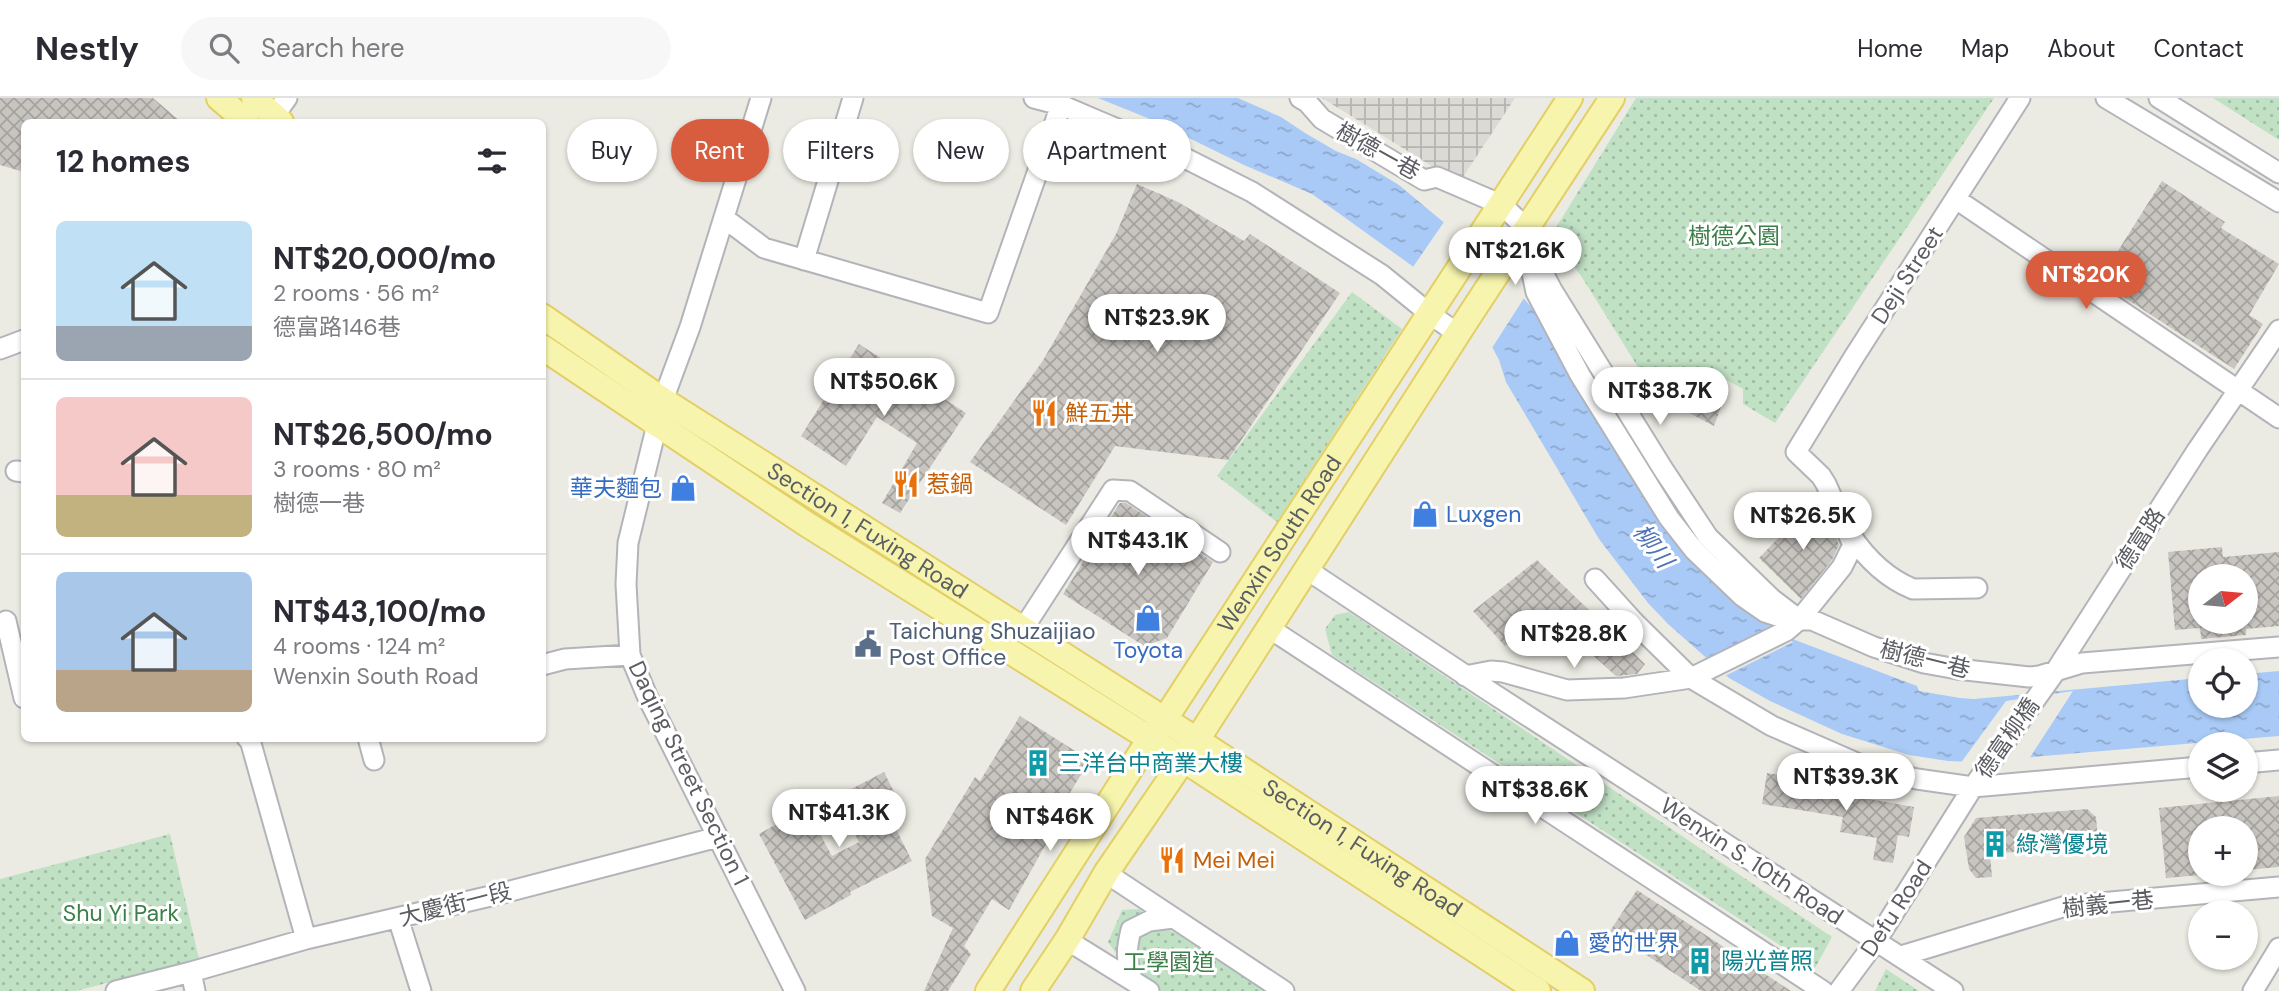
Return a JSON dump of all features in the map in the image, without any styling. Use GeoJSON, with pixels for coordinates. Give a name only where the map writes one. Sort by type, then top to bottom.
{"type":"FeatureCollection","features":[{"type":"Feature","properties":{"kind":"main road"},"geometry":{"type":"LineString","coordinates":[[219,98],[244,119]]}},
{"type":"Feature","properties":{"kind":"main road"},"geometry":{"type":"LineString","coordinates":[[254,98],[279,115]]}},
{"type":"Feature","properties":{"kind":"main road","name":"Wenxin South Road"},"geometry":{"type":"LineString","coordinates":[[988,991],[1149,740],[1570,98]]}},
{"type":"Feature","properties":{"kind":"main road","name":"Wenxin South Road"},"geometry":{"type":"LineString","coordinates":[[1033,991],[1106,873],[1190,750],[1612,98]]}},
{"type":"Feature","properties":{"kind":"main road","name":"Section 1, Fuxing Road"},"geometry":{"type":"LineString","coordinates":[[546,319],[808,525],[1149,740],[1190,750],[1582,991]]}},
{"type":"Feature","properties":{"kind":"main road","name":"Section 1, Fuxing Road"},"geometry":{"type":"LineString","coordinates":[[546,349],[660,411],[1023,629],[1165,719],[1190,750],[1538,991]]}},
{"type":"Feature","properties":{"kind":"street","name":"Daqing Street Section 1"},"geometry":{"type":"LineString","coordinates":[[761,98],[690,327],[660,411],[628,543],[626,584],[630,655],[648,698],[795,991]]}},
{"type":"Feature","properties":{"kind":"street"},"geometry":{"type":"LineString","coordinates":[[804,260],[853,98]]}},
{"type":"Feature","properties":{"kind":"street"},"geometry":{"type":"LineString","coordinates":[[1034,98],[1061,105],[1175,153],[1252,192],[1434,306],[1462,327]]}},
{"type":"Feature","properties":{"kind":"street","name":"樹德一巷"},"geometry":{"type":"LineString","coordinates":[[1300,98],[1322,119],[1424,180],[1437,177],[1502,205]]}},
{"type":"Feature","properties":{"kind":"street","name":"Deji Street"},"geometry":{"type":"LineString","coordinates":[[1845,527],[1821,476],[1796,452],[2020,98]]}},
{"type":"Feature","properties":{"kind":"street"},"geometry":{"type":"LineString","coordinates":[[2106,98],[2279,202]]}},
{"type":"Feature","properties":{"kind":"street"},"geometry":{"type":"LineString","coordinates":[[2159,98],[2279,173]]}},
{"type":"Feature","properties":{"kind":"street"},"geometry":{"type":"LineString","coordinates":[[723,218],[764,248],[988,313],[1061,105]]}},
{"type":"Feature","properties":{"kind":"street"},"geometry":{"type":"LineString","coordinates":[[1956,199],[2279,418]]}},
{"type":"Feature","properties":{"kind":"street"},"geometry":{"type":"LineString","coordinates":[[1502,205],[1527,229]]}},
{"type":"Feature","properties":{"kind":"street","name":"樹德一巷"},"geometry":{"type":"LineString","coordinates":[[1527,229],[1540,267],[1552,290],[1708,537],[1772,599],[1793,625],[1812,620],[1874,647],[1924,663],[2029,677],[2082,663],[2279,647]]}},
{"type":"Feature","properties":{"kind":"street"},"geometry":{"type":"LineString","coordinates":[[2239,390],[2279,330]]}},
{"type":"Feature","properties":{"kind":"street"},"geometry":{"type":"LineString","coordinates":[[0,349],[21,341]]}},
{"type":"Feature","properties":{"kind":"street","name":"德富路"},"geometry":{"type":"LineString","coordinates":[[2042,689],[2239,390]]}},
{"type":"Feature","properties":{"kind":"street"},"geometry":{"type":"LineString","coordinates":[[1023,629],[1113,490],[1130,491],[1220,552]]}},
{"type":"Feature","properties":{"kind":"street"},"geometry":{"type":"LineString","coordinates":[[1465,676],[1503,671],[1567,690],[1624,688],[1699,675],[1793,625],[1850,555],[1853,545],[1845,527]]}},
{"type":"Feature","properties":{"kind":"street"},"geometry":{"type":"LineString","coordinates":[[1845,527],[1859,547],[1884,573],[1906,586],[1913,589],[1978,588]]}},
{"type":"Feature","properties":{"kind":"street","name":"Wenxin S. 10th Road"},"geometry":{"type":"LineString","coordinates":[[1306,569],[1465,676],[1953,991]]}},
{"type":"Feature","properties":{"kind":"street"},"geometry":{"type":"LineString","coordinates":[[1595,579],[1634,622],[1699,675],[1772,726],[1868,768],[1973,787],[2188,767]]}},
{"type":"Feature","properties":{"kind":"street"},"geometry":{"type":"LineString","coordinates":[[10,619],[21,681]]}},
{"type":"Feature","properties":{"kind":"street"},"geometry":{"type":"LineString","coordinates":[[1269,628],[1823,991]]}},
{"type":"Feature","properties":{"kind":"street"},"geometry":{"type":"LineString","coordinates":[[546,664],[565,659],[630,655]]}},
{"type":"Feature","properties":{"kind":"street","name":"德富柳橋"},"geometry":{"type":"LineString","coordinates":[[1973,787],[2042,689]]}},
{"type":"Feature","properties":{"kind":"street"},"geometry":{"type":"LineString","coordinates":[[250,742],[306,939]]}},
{"type":"Feature","properties":{"kind":"street"},"geometry":{"type":"LineString","coordinates":[[369,742],[374,760]]}},
{"type":"Feature","properties":{"kind":"street"},"geometry":{"type":"LineString","coordinates":[[2258,762],[2279,760]]}},
{"type":"Feature","properties":{"kind":"street","name":"Defu Road"},"geometry":{"type":"LineString","coordinates":[[1839,991],[1876,941],[1973,787]]}},
{"type":"Feature","properties":{"kind":"street","name":"大慶街一段"},"geometry":{"type":"LineString","coordinates":[[116,991],[193,982],[306,939],[495,895],[718,837]]}},
{"type":"Feature","properties":{"kind":"street"},"geometry":{"type":"LineString","coordinates":[[1106,873],[1284,991]]}},
{"type":"Feature","properties":{"kind":"street","name":"樹義一巷"},"geometry":{"type":"LineString","coordinates":[[1901,956],[2066,906],[2279,887]]}},
{"type":"Feature","properties":{"kind":"street"},"geometry":{"type":"LineString","coordinates":[[398,918],[421,991]]}},
{"type":"Feature","properties":{"kind":"street"},"geometry":{"type":"LineString","coordinates":[[1132,979],[1126,948],[1131,930],[1149,921],[1172,918]]}},
{"type":"Feature","properties":{"kind":"street"},"geometry":{"type":"LineString","coordinates":[[1067,940],[1149,991]]}},
{"type":"Feature","properties":{"kind":"street"},"geometry":{"type":"LineString","coordinates":[[2253,991],[2279,948]]}},
{"type":"Feature","properties":{"kind":"shaded area"},"geometry":{"type":"Polygon","coordinates":[[[1322,98],[1515,98],[1459,183],[1322,98]]]}},
{"type":"Feature","properties":{"kind":"green space","name":"樹德公園"},"geometry":{"type":"Polygon","coordinates":[[[1636,98],[1994,98],[1775,423],[1743,404],[1743,389],[1710,371],[1679,392],[1654,393],[1552,234],[1636,98]]]}},
{"type":"Feature","properties":{"kind":"green space"},"geometry":{"type":"Polygon","coordinates":[[[2213,98],[2279,98],[2279,140],[2213,98]]]}},
{"type":"Feature","properties":{"kind":"green space"},"geometry":{"type":"Polygon","coordinates":[[[1352,292],[1402,329],[1277,522],[1217,476],[1352,292]]]}},
{"type":"Feature","properties":{"kind":"green space"},"geometry":{"type":"Polygon","coordinates":[[[1349,612],[1832,937],[1815,968],[1332,655],[1325,629],[1335,615],[1349,612]]]}},
{"type":"Feature","properties":{"kind":"green space","name":"Shu Yi Park"},"geometry":{"type":"Polygon","coordinates":[[[170,834],[199,959],[76,991],[0,991],[0,879],[170,834]]]}},
{"type":"Feature","properties":{"kind":"green space","name":"工學園道"},"geometry":{"type":"Polygon","coordinates":[[[1139,909],[1149,915],[1118,956],[1108,942],[1122,910],[1139,909]]]}},
{"type":"Feature","properties":{"kind":"green space","name":"工學園道"},"geometry":{"type":"Polygon","coordinates":[[[1162,926],[1194,943],[1267,991],[1161,991],[1145,979],[1136,967],[1135,952],[1140,933],[1162,926]]]}},
{"type":"Feature","properties":{"kind":"green space"},"geometry":{"type":"Polygon","coordinates":[[[1886,969],[1919,991],[1875,991],[1886,969]]]}},
{"type":"Feature","properties":{"kind":"water","name":"柳川"},"geometry":{"type":"Polygon","coordinates":[[[1098,98],[1238,98],[1281,117],[1399,185],[1490,261],[1526,301],[1540,318],[1591,399],[1751,610],[1795,640],[1917,686],[1919,691],[1960,698],[1974,699],[2188,679],[2188,718],[2258,718],[2258,673],[2279,671],[2279,736],[2258,738],[2258,732],[2188,732],[2188,744],[1974,762],[1948,761],[1909,755],[1842,734],[1770,701],[1729,678],[1668,624],[1648,603],[1599,539],[1506,382],[1499,360],[1476,316],[1415,268],[1312,194],[1191,139],[1191,119],[1150,119],[1098,98]]]}},
{"type":"Feature","properties":{"kind":"pier"},"geometry":{"type":"Polygon","coordinates":[[[1446,219],[1493,258],[1526,295],[1490,351],[1474,318],[1411,270],[1446,219]]]}},
{"type":"Feature","properties":{"kind":"pier"},"geometry":{"type":"Polygon","coordinates":[[[1774,625],[1793,642],[1723,677],[1702,660],[1774,625]]]}},
{"type":"Feature","properties":{"kind":"pier"},"geometry":{"type":"Polygon","coordinates":[[[2073,691],[2027,762],[1960,764],[2006,701],[2073,691]]]}},
{"type":"Feature","properties":{"kind":"building"},"geometry":{"type":"Polygon","coordinates":[[[0,98],[153,98],[178,119],[21,119],[21,171],[0,165],[0,98]]]}},
{"type":"Feature","properties":{"kind":"building"},"geometry":{"type":"Polygon","coordinates":[[[2162,181],[2225,222],[2221,228],[2279,264],[2249,315],[2263,324],[2234,369],[2099,281],[2162,181]]]}},
{"type":"Feature","properties":{"kind":"building"},"geometry":{"type":"Polygon","coordinates":[[[1137,184],[1178,202],[1244,241],[1250,234],[1340,293],[1228,460],[1115,446],[1066,525],[970,462],[1042,362],[1116,234],[1137,184]]]}},
{"type":"Feature","properties":{"kind":"building"},"geometry":{"type":"Polygon","coordinates":[[[859,344],[966,413],[900,513],[882,503],[917,443],[877,417],[846,466],[801,436],[859,344]]]}},
{"type":"Feature","properties":{"kind":"building"},"geometry":{"type":"Polygon","coordinates":[[[1706,383],[1726,393],[1714,426],[1682,409],[1706,383]]]}},
{"type":"Feature","properties":{"kind":"building"},"geometry":{"type":"Polygon","coordinates":[[[1120,503],[1126,503],[1213,562],[1167,638],[1144,646],[1063,594],[1120,503]]]}},
{"type":"Feature","properties":{"kind":"building"},"geometry":{"type":"Polygon","coordinates":[[[1811,504],[1831,526],[1839,545],[1832,560],[1801,599],[1759,558],[1811,504]]]}},
{"type":"Feature","properties":{"kind":"building"},"geometry":{"type":"Polygon","coordinates":[[[2222,547],[2223,557],[2279,552],[2279,626],[2258,628],[2258,564],[2188,564],[2188,629],[2175,630],[2168,552],[2222,547]]]}},
{"type":"Feature","properties":{"kind":"building"},"geometry":{"type":"Polygon","coordinates":[[[1537,560],[1645,664],[1637,674],[1616,676],[1546,613],[1505,646],[1473,611],[1537,560]]]}},
{"type":"Feature","properties":{"kind":"building"},"geometry":{"type":"Polygon","coordinates":[[[2201,634],[2246,634],[2246,635],[2201,639],[2201,634]]]}},
{"type":"Feature","properties":{"kind":"building"},"geometry":{"type":"Polygon","coordinates":[[[1020,716],[1083,756],[1084,770],[1046,831],[1051,835],[1009,910],[992,899],[964,946],[971,954],[948,991],[924,991],[953,928],[932,916],[925,859],[975,777],[980,781],[1020,716]]]}},
{"type":"Feature","properties":{"kind":"building"},"geometry":{"type":"Polygon","coordinates":[[[884,772],[902,808],[889,815],[912,861],[850,892],[851,895],[805,920],[759,834],[806,808],[832,856],[859,842],[836,797],[884,772]]]}},
{"type":"Feature","properties":{"kind":"building"},"geometry":{"type":"Polygon","coordinates":[[[1767,773],[1791,777],[1790,785],[1914,807],[1909,837],[1898,835],[1893,863],[1873,860],[1877,838],[1840,832],[1843,817],[1762,804],[1767,773]]]}},
{"type":"Feature","properties":{"kind":"building"},"geometry":{"type":"Polygon","coordinates":[[[2279,796],[2279,867],[2258,869],[2258,816],[2188,816],[2188,876],[2166,878],[2159,808],[2219,802],[2258,802],[2258,798],[2279,796]]]}},
{"type":"Feature","properties":{"kind":"building"},"geometry":{"type":"Polygon","coordinates":[[[2087,809],[2096,817],[2098,841],[2089,842],[2090,846],[1990,854],[1992,877],[1976,878],[1969,869],[1964,837],[1976,818],[2087,809]]]}},
{"type":"Feature","properties":{"kind":"building","name":"陽光普照"},"geometry":{"type":"Polygon","coordinates":[[[1637,890],[1791,991],[1701,991],[1610,931],[1637,890]]]}},
{"type":"Feature","properties":{"kind":"place","name":"鮮五丼"},"geometry":{"type":"Point","coordinates":[1044,413]}},
{"type":"Feature","properties":{"kind":"place","name":"惹鍋"},"geometry":{"type":"Point","coordinates":[906,484]}},
{"type":"Feature","properties":{"kind":"place","name":"華夫麵包"},"geometry":{"type":"Point","coordinates":[683,488]}},
{"type":"Feature","properties":{"kind":"place","name":"Luxgen"},"geometry":{"type":"Point","coordinates":[1425,514]}},
{"type":"Feature","properties":{"kind":"place","name":"Toyota"},"geometry":{"type":"Point","coordinates":[1148,618]}},
{"type":"Feature","properties":{"kind":"place","name":"Taichung Shuzaijiao Post Office"},"geometry":{"type":"Point","coordinates":[868,644]}},
{"type":"Feature","properties":{"kind":"place","name":"三洋台中商業大樓"},"geometry":{"type":"Point","coordinates":[1038,763]}},
{"type":"Feature","properties":{"kind":"place","name":"綠灣優境"},"geometry":{"type":"Point","coordinates":[1995,844]}},
{"type":"Feature","properties":{"kind":"place","name":"Mei Mei"},"geometry":{"type":"Point","coordinates":[1172,860]}},
{"type":"Feature","properties":{"kind":"place","name":"愛的世界"},"geometry":{"type":"Point","coordinates":[1567,943]}},
{"type":"Feature","properties":{"kind":"place","name":"陽光普照"},"geometry":{"type":"Point","coordinates":[1700,961]}}]}
